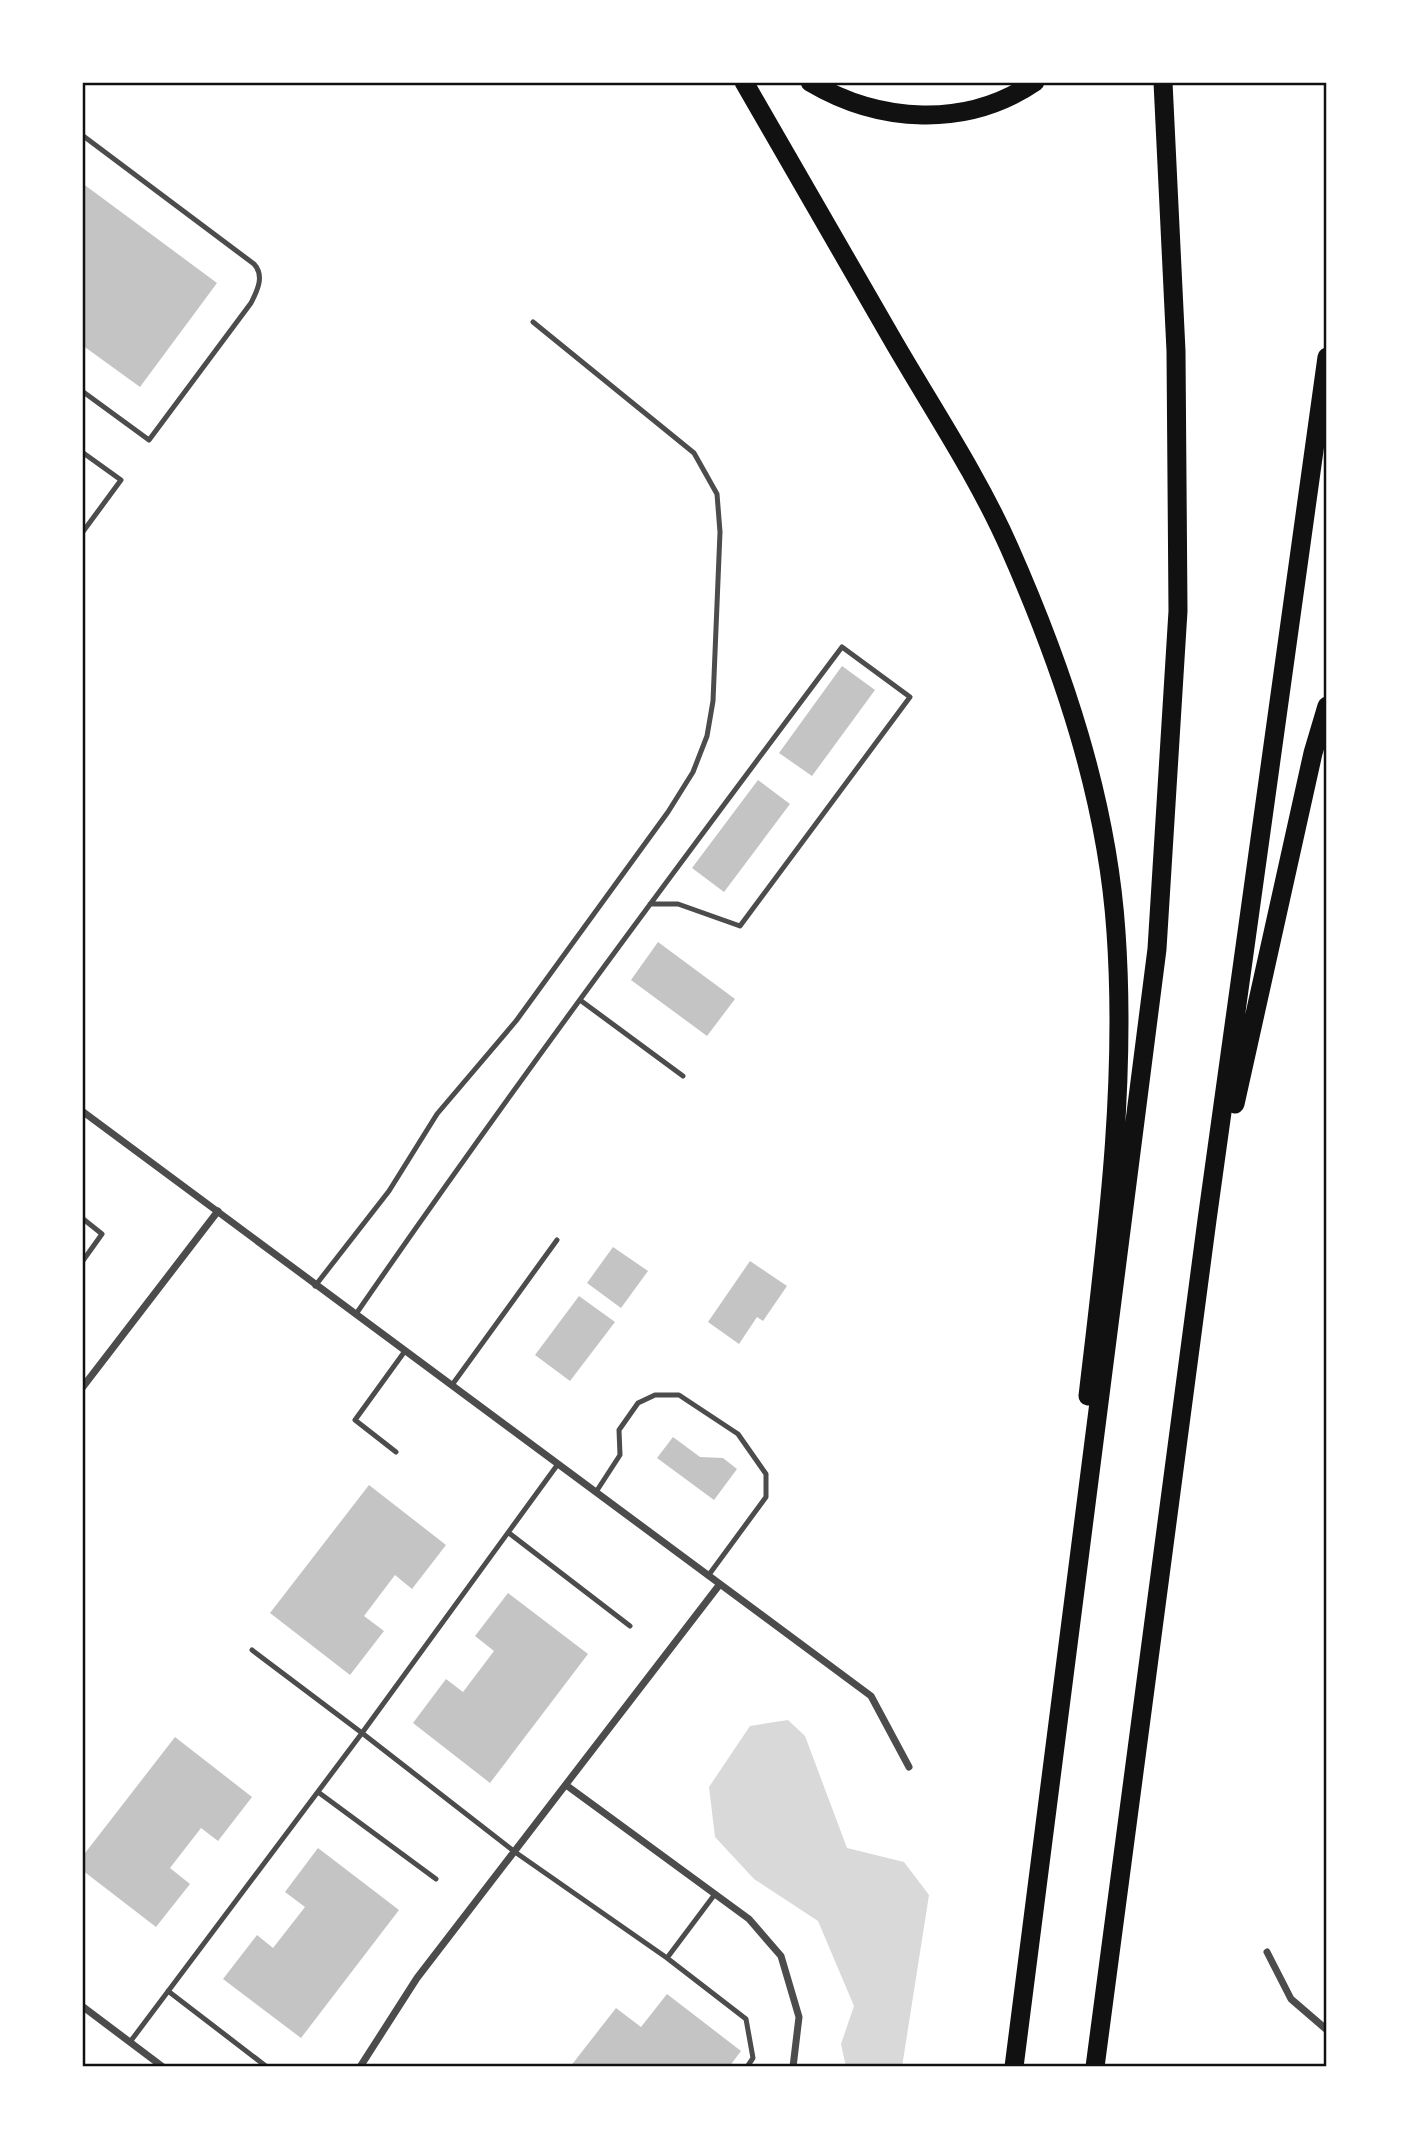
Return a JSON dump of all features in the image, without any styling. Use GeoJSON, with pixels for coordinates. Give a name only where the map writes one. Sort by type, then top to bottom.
{"type":"FeatureCollection","features":[{"type":"Feature","properties":{"kind":"highway"},"geometry":{"type":"LineString","coordinates":[[744,82],[958,452],[1008,545],[1055,661],[1082,737],[1104,835],[1116,930],[1120,1043],[1113,1182],[1086,1412],[1083,1539]]}},
{"type":"Feature","properties":{"kind":"highway"},"geometry":{"type":"LineString","coordinates":[[810,82],[863,108],[904,116],[926,116],[970,110],[1009,96],[1034,82]]}},
{"type":"Feature","properties":{"kind":"highway"},"geometry":{"type":"LineString","coordinates":[[1014,2067],[1157,949],[1178,611],[1178,454],[1163,82]]}},
{"type":"Feature","properties":{"kind":"highway"},"geometry":{"type":"LineString","coordinates":[[1095,2067],[1207,1220],[1327,357]]}},
{"type":"Feature","properties":{"kind":"highway"},"geometry":{"type":"LineString","coordinates":[[1207,1220],[1313,753],[1327,706]]}},
{"type":"Feature","properties":{"kind":"street"},"geometry":{"type":"LineString","coordinates":[[82,1111],[871,1696],[909,1767]]}},
{"type":"Feature","properties":{"kind":"street"},"geometry":{"type":"LineString","coordinates":[[82,1388],[218,1211]]}},
{"type":"Feature","properties":{"kind":"street"},"geometry":{"type":"LineString","coordinates":[[360,2067],[417,1978],[720,1584]]}},
{"type":"Feature","properties":{"kind":"street"},"geometry":{"type":"LineString","coordinates":[[566,1785],[749,1919],[781,1956],[799,2017],[793,2067]]}},
{"type":"Feature","properties":{"kind":"street"},"geometry":{"type":"LineString","coordinates":[[1267,1952],[1291,1999],[1327,2030]]}},
{"type":"Feature","properties":{"kind":"street"},"geometry":{"type":"LineString","coordinates":[[82,2006],[163,2067]]}},
{"type":"Feature","properties":{"kind":"lane"},"geometry":{"type":"LineString","coordinates":[[82,135],[254,264],[259,270],[260,279],[251,303],[149,440],[82,391]]}},
{"type":"Feature","properties":{"kind":"lane"},"geometry":{"type":"LineString","coordinates":[[316,1286],[389,1191],[437,1114],[516,1021],[668,812],[693,772],[707,736],[713,701],[720,532],[717,494],[694,453],[533,321]]}},
{"type":"Feature","properties":{"kind":"lane"},"geometry":{"type":"LineString","coordinates":[[82,452],[121,480],[82,533]]}},
{"type":"Feature","properties":{"kind":"lane"},"geometry":{"type":"LineString","coordinates":[[356,1314],[580,1000],[650,904],[842,647],[910,697],[740,926],[678,904],[650,904]]}},
{"type":"Feature","properties":{"kind":"lane"},"geometry":{"type":"LineString","coordinates":[[580,1000],[683,1076]]}},
{"type":"Feature","properties":{"kind":"lane"},"geometry":{"type":"LineString","coordinates":[[82,1218],[103,1234],[82,1262]]}},
{"type":"Feature","properties":{"kind":"lane"},"geometry":{"type":"LineString","coordinates":[[452,1385],[556,1240]]}},
{"type":"Feature","properties":{"kind":"lane"},"geometry":{"type":"LineString","coordinates":[[396,1452],[355,1420],[405,1350]]}},
{"type":"Feature","properties":{"kind":"lane"},"geometry":{"type":"LineString","coordinates":[[596,1492],[620,1455],[619,1430],[638,1403],[655,1395],[679,1395],[738,1434],[766,1474],[766,1497],[708,1576]]}},
{"type":"Feature","properties":{"kind":"lane"},"geometry":{"type":"LineString","coordinates":[[130,2042],[362,1733],[558,1464]]}},
{"type":"Feature","properties":{"kind":"lane"},"geometry":{"type":"LineString","coordinates":[[509,1533],[630,1626]]}},
{"type":"Feature","properties":{"kind":"lane"},"geometry":{"type":"LineString","coordinates":[[252,1650],[515,1852],[667,1958],[746,2020],[753,2058],[747,2067]]}},
{"type":"Feature","properties":{"kind":"lane"},"geometry":{"type":"LineString","coordinates":[[318,1792],[436,1880]]}},
{"type":"Feature","properties":{"kind":"lane"},"geometry":{"type":"LineString","coordinates":[[667,1958],[715,1895]]}},
{"type":"Feature","properties":{"kind":"lane"},"geometry":{"type":"LineString","coordinates":[[168,1991],[267,2067]]}},
{"type":"Feature","properties":{"kind":"lane"},"geometry":{"type":"LineString","coordinates":[[146,2067],[152,2058]]}},
{"type":"Feature","properties":{"kind":"shaded area"},"geometry":{"type":"Polygon","coordinates":[[[788,1720],[805,1736],[847,1848],[904,1862],[929,1895],[902,2067],[846,2067],[841,2044],[854,2006],[818,1921],[754,1879],[715,1837],[709,1787],[750,1726],[788,1720]]]}},
{"type":"Feature","properties":{"kind":"building"},"geometry":{"type":"Polygon","coordinates":[[[82,183],[217,283],[140,387],[82,345],[82,183]]]}},
{"type":"Feature","properties":{"kind":"building"},"geometry":{"type":"Polygon","coordinates":[[[842,666],[875,690],[812,776],[779,753],[842,666]]]}},
{"type":"Feature","properties":{"kind":"building"},"geometry":{"type":"Polygon","coordinates":[[[758,780],[790,804],[724,892],[692,868],[758,780]]]}},
{"type":"Feature","properties":{"kind":"building"},"geometry":{"type":"Polygon","coordinates":[[[658,942],[735,999],[707,1036],[631,980],[658,942]]]}},
{"type":"Feature","properties":{"kind":"building"},"geometry":{"type":"Polygon","coordinates":[[[613,1247],[648,1271],[621,1308],[587,1283],[613,1247]]]}},
{"type":"Feature","properties":{"kind":"building"},"geometry":{"type":"Polygon","coordinates":[[[750,1261],[787,1286],[763,1321],[757,1317],[739,1344],[708,1322],[750,1261]]]}},
{"type":"Feature","properties":{"kind":"building"},"geometry":{"type":"Polygon","coordinates":[[[579,1296],[615,1322],[570,1381],[535,1355],[579,1296]]]}},
{"type":"Feature","properties":{"kind":"building"},"geometry":{"type":"Polygon","coordinates":[[[673,1437],[700,1457],[723,1458],[737,1469],[714,1500],[657,1458],[673,1437]]]}},
{"type":"Feature","properties":{"kind":"building"},"geometry":{"type":"Polygon","coordinates":[[[369,1485],[446,1545],[412,1589],[395,1575],[364,1616],[384,1631],[350,1675],[270,1613],[369,1485]]]}},
{"type":"Feature","properties":{"kind":"building"},"geometry":{"type":"Polygon","coordinates":[[[508,1593],[588,1654],[490,1783],[413,1723],[446,1679],[463,1692],[494,1651],[475,1636],[508,1593]]]}},
{"type":"Feature","properties":{"kind":"building"},"geometry":{"type":"Polygon","coordinates":[[[175,1737],[252,1797],[218,1841],[201,1828],[170,1868],[190,1884],[156,1927],[82,1870],[82,1857],[175,1737]]]}},
{"type":"Feature","properties":{"kind":"building"},"geometry":{"type":"Polygon","coordinates":[[[318,1848],[399,1910],[301,2038],[223,1979],[257,1935],[273,1948],[305,1907],[285,1892],[318,1848]]]}},
{"type":"Feature","properties":{"kind":"building"},"geometry":{"type":"Polygon","coordinates":[[[667,1994],[741,2051],[729,2067],[570,2067],[616,2008],[641,2027],[667,1994]]]}}]}
